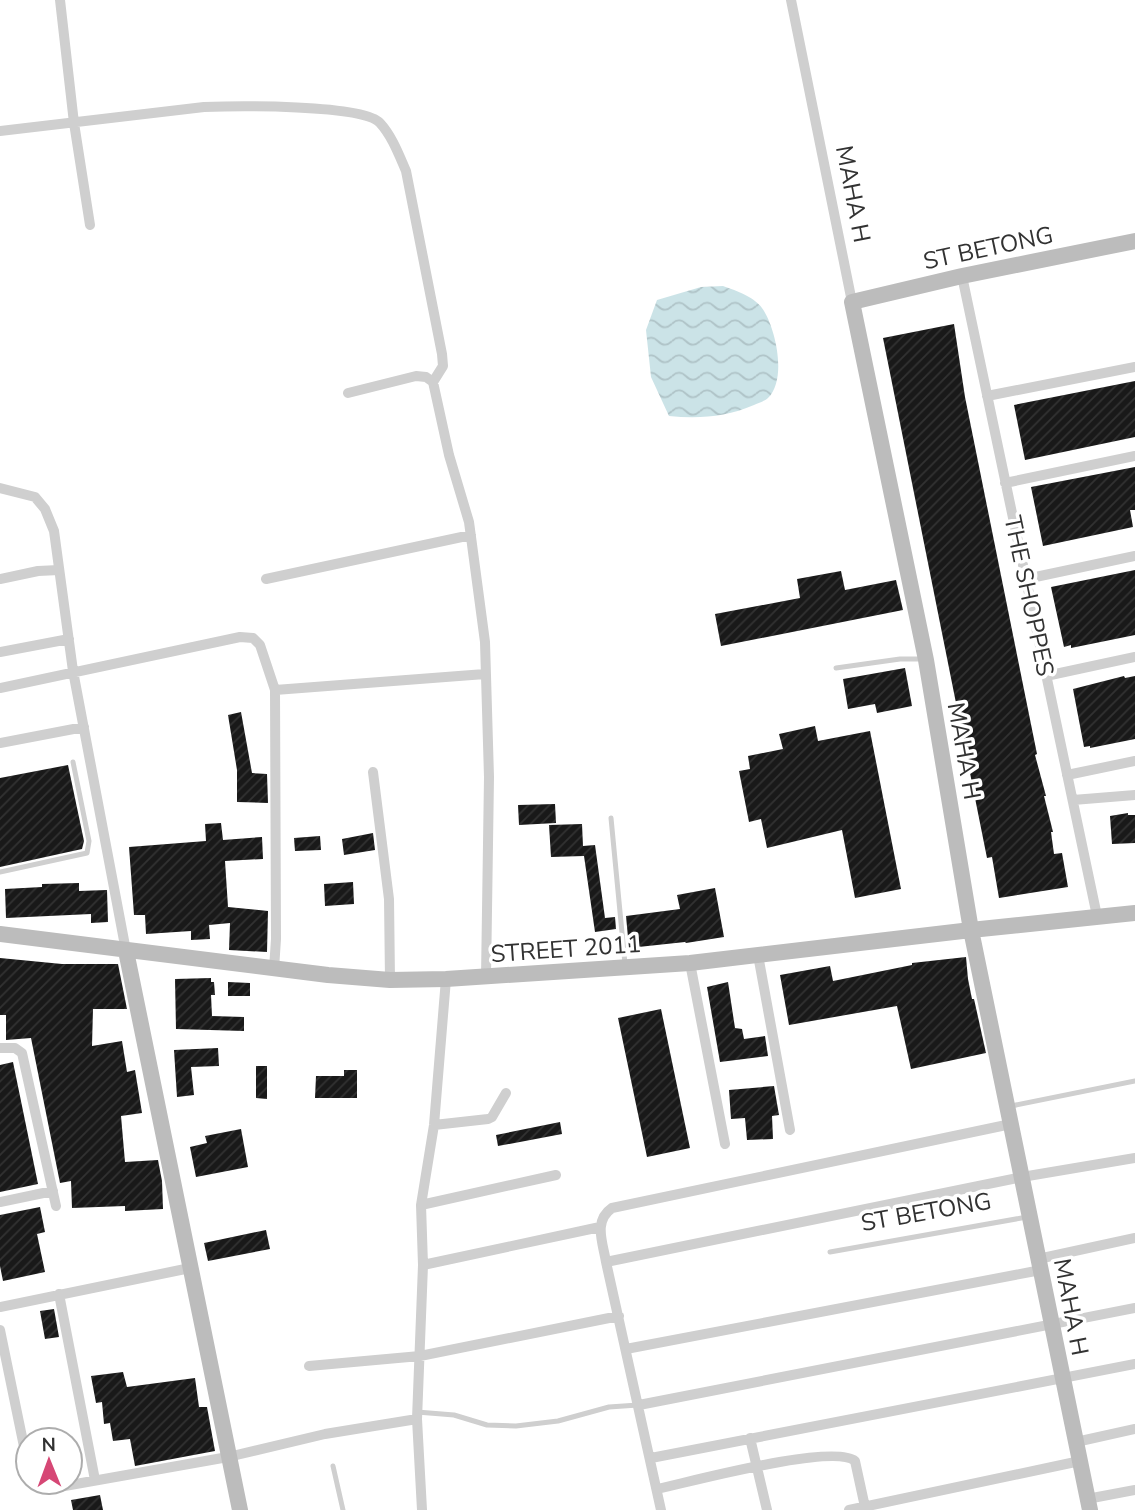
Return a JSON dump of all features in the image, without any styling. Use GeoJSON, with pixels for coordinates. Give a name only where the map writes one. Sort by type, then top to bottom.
{"type":"FeatureCollection","features":[{"type":"Feature","properties":{"kind":"street"},"geometry":{"type":"LineString","coordinates":[[60,0],[74,122],[90,225]]}},
{"type":"Feature","properties":{"kind":"street","name":"MAHA H"},"geometry":{"type":"LineString","coordinates":[[791,0],[926,660],[971,930],[1088,1504]]}},
{"type":"Feature","properties":{"kind":"street"},"geometry":{"type":"LineString","coordinates":[[0,131],[204,107],[315,109],[365,114],[380,121],[396,148],[406,171],[442,354],[443,366],[433,382],[471,535],[483,622],[489,777],[486,977]]}},
{"type":"Feature","properties":{"kind":"street","name":"ST BETONG"},"geometry":{"type":"LineString","coordinates":[[852,302],[962,276],[1135,241]]}},
{"type":"Feature","properties":{"kind":"street","name":"THE SHOPPES"},"geometry":{"type":"LineString","coordinates":[[962,276],[1097,916]]}},
{"type":"Feature","properties":{"kind":"street"},"geometry":{"type":"LineString","coordinates":[[987,396],[1135,367]]}},
{"type":"Feature","properties":{"kind":"street"},"geometry":{"type":"LineString","coordinates":[[348,393],[416,376],[433,382]]}},
{"type":"Feature","properties":{"kind":"street"},"geometry":{"type":"LineString","coordinates":[[1005,483],[1135,456]]}},
{"type":"Feature","properties":{"kind":"street"},"geometry":{"type":"LineString","coordinates":[[0,488],[35,497],[45,509],[54,531],[73,671],[126,951],[240,1510]]}},
{"type":"Feature","properties":{"kind":"street"},"geometry":{"type":"LineString","coordinates":[[266,579],[471,535]]}},
{"type":"Feature","properties":{"kind":"street"},"geometry":{"type":"LineString","coordinates":[[1026,579],[1135,556]]}},
{"type":"Feature","properties":{"kind":"street"},"geometry":{"type":"LineString","coordinates":[[0,579],[38,571],[59,570]]}},
{"type":"Feature","properties":{"kind":"street"},"geometry":{"type":"LineString","coordinates":[[0,688],[240,637],[253,638],[260,645],[275,690],[274,970]]}},
{"type":"Feature","properties":{"kind":"street"},"geometry":{"type":"LineString","coordinates":[[0,652],[69,639]]}},
{"type":"Feature","properties":{"kind":"street"},"geometry":{"type":"LineString","coordinates":[[1046,676],[1135,657]]}},
{"type":"Feature","properties":{"kind":"street"},"geometry":{"type":"LineString","coordinates":[[275,690],[485,674]]}},
{"type":"Feature","properties":{"kind":"street"},"geometry":{"type":"LineString","coordinates":[[0,743],[84,727]]}},
{"type":"Feature","properties":{"kind":"street"},"geometry":{"type":"LineString","coordinates":[[1068,775],[1135,761]]}},
{"type":"Feature","properties":{"kind":"street"},"geometry":{"type":"LineString","coordinates":[[373,772],[389,899],[390,980]]}},
{"type":"Feature","properties":{"kind":"street"},"geometry":{"type":"LineString","coordinates":[[1073,800],[1135,795]]}},
{"type":"Feature","properties":{"kind":"street","name":"STREET 2011"},"geometry":{"type":"LineString","coordinates":[[0,934],[274,970],[390,980],[446,979],[690,963],[1135,913]]}},
{"type":"Feature","properties":{"kind":"street"},"geometry":{"type":"LineString","coordinates":[[758,955],[790,1130]]}},
{"type":"Feature","properties":{"kind":"street"},"geometry":{"type":"LineString","coordinates":[[690,963],[725,1144]]}},
{"type":"Feature","properties":{"kind":"street"},"geometry":{"type":"LineString","coordinates":[[422,1510],[417,1416],[423,1265],[421,1205],[435,1125],[446,979]]}},
{"type":"Feature","properties":{"kind":"street"},"geometry":{"type":"LineString","coordinates":[[0,1048],[15,1048],[22,1054],[56,1206]]}},
{"type":"Feature","properties":{"kind":"street"},"geometry":{"type":"LineString","coordinates":[[435,1125],[488,1119],[492,1117],[506,1093]]}},
{"type":"Feature","properties":{"kind":"street"},"geometry":{"type":"LineString","coordinates":[[661,1510],[606,1262],[600,1227],[604,1214],[612,1208],[1011,1124]]}},
{"type":"Feature","properties":{"kind":"street"},"geometry":{"type":"LineString","coordinates":[[606,1262],[1022,1177],[1135,1158]]}},
{"type":"Feature","properties":{"kind":"street"},"geometry":{"type":"LineString","coordinates":[[421,1205],[556,1175]]}},
{"type":"Feature","properties":{"kind":"street"},"geometry":{"type":"LineString","coordinates":[[0,1202],[53,1191]]}},
{"type":"Feature","properties":{"kind":"street"},"geometry":{"type":"LineString","coordinates":[[423,1265],[600,1227]]}},
{"type":"Feature","properties":{"kind":"street"},"geometry":{"type":"LineString","coordinates":[[626,1349],[1040,1265],[1135,1238]]}},
{"type":"Feature","properties":{"kind":"street"},"geometry":{"type":"LineString","coordinates":[[0,1307],[190,1268]]}},
{"type":"Feature","properties":{"kind":"street"},"geometry":{"type":"LineString","coordinates":[[59,1294],[94,1480]]}},
{"type":"Feature","properties":{"kind":"street"},"geometry":{"type":"LineString","coordinates":[[639,1405],[1135,1308]]}},
{"type":"Feature","properties":{"kind":"street"},"geometry":{"type":"LineString","coordinates":[[309,1366],[421,1356],[618,1316]]}},
{"type":"Feature","properties":{"kind":"street"},"geometry":{"type":"LineString","coordinates":[[0,1330],[20,1426]]}},
{"type":"Feature","properties":{"kind":"street"},"geometry":{"type":"LineString","coordinates":[[651,1458],[1135,1364]]}},
{"type":"Feature","properties":{"kind":"street"},"geometry":{"type":"LineString","coordinates":[[84,1482],[228,1457],[417,1416]]}},
{"type":"Feature","properties":{"kind":"street"},"geometry":{"type":"LineString","coordinates":[[1076,1441],[1135,1429]]}},
{"type":"Feature","properties":{"kind":"street"},"geometry":{"type":"LineString","coordinates":[[750,1438],[767,1510]]}},
{"type":"Feature","properties":{"kind":"street"},"geometry":{"type":"LineString","coordinates":[[657,1489],[757,1467],[824,1456],[850,1458],[855,1461],[865,1507]]}},
{"type":"Feature","properties":{"kind":"street"},"geometry":{"type":"LineString","coordinates":[[849,1510],[1080,1461]]}},
{"type":"Feature","properties":{"kind":"street"},"geometry":{"type":"LineString","coordinates":[[1088,1504],[1135,1490]]}},
{"type":"Feature","properties":{"kind":"lane"},"geometry":{"type":"LineString","coordinates":[[836,668],[900,659],[926,660]]}},
{"type":"Feature","properties":{"kind":"lane"},"geometry":{"type":"LineString","coordinates":[[0,872],[87,853],[89,841],[73,762]]}},
{"type":"Feature","properties":{"kind":"lane"},"geometry":{"type":"LineString","coordinates":[[611,818],[626,967]]}},
{"type":"Feature","properties":{"kind":"lane"},"geometry":{"type":"LineString","coordinates":[[1007,1107],[1135,1082]]}},
{"type":"Feature","properties":{"kind":"lane","name":"ST BETONG"},"geometry":{"type":"LineString","coordinates":[[830,1252],[1030,1216]]}},
{"type":"Feature","properties":{"kind":"lane"},"geometry":{"type":"LineString","coordinates":[[417,1416],[454,1415],[487,1425],[516,1426],[558,1421],[609,1407],[639,1405]]}},
{"type":"Feature","properties":{"kind":"lane"},"geometry":{"type":"LineString","coordinates":[[333,1466],[343,1510]]}},
{"type":"Feature","properties":{"kind":"water"},"geometry":{"type":"Polygon","coordinates":[[[723,286],[746,295],[764,311],[778,355],[774,390],[765,400],[723,415],[669,416],[651,377],[646,330],[657,300],[701,287],[723,286]]]}},
{"type":"Feature","properties":{"kind":"building"},"geometry":{"type":"Polygon","coordinates":[[[954,324],[965,397],[1037,754],[1035,755],[1053,832],[1054,854],[1062,853],[1068,887],[999,898],[992,857],[987,858],[883,338],[954,324]]]}},
{"type":"Feature","properties":{"kind":"building"},"geometry":{"type":"Polygon","coordinates":[[[1135,381],[1135,437],[1025,460],[1014,405],[1135,381]]]}},
{"type":"Feature","properties":{"kind":"building"},"geometry":{"type":"Polygon","coordinates":[[[1135,467],[1135,510],[1130,510],[1133,527],[1043,546],[1031,487],[1135,467]]]}},
{"type":"Feature","properties":{"kind":"building"},"geometry":{"type":"Polygon","coordinates":[[[1135,570],[1135,635],[1071,648],[1071,645],[1064,647],[1051,587],[1135,570]]]}},
{"type":"Feature","properties":{"kind":"building"},"geometry":{"type":"Polygon","coordinates":[[[841,571],[845,590],[896,580],[903,610],[721,646],[715,614],[800,598],[797,579],[841,571]]]}},
{"type":"Feature","properties":{"kind":"building"},"geometry":{"type":"Polygon","coordinates":[[[905,668],[912,706],[877,713],[875,704],[848,709],[843,679],[905,668]]]}},
{"type":"Feature","properties":{"kind":"building"},"geometry":{"type":"Polygon","coordinates":[[[1124,676],[1135,676],[1135,739],[1084,747],[1073,689],[1124,676]]]}},
{"type":"Feature","properties":{"kind":"building"},"geometry":{"type":"Polygon","coordinates":[[[241,712],[252,773],[267,774],[268,803],[237,802],[237,770],[228,715],[241,712]]]}},
{"type":"Feature","properties":{"kind":"building"},"geometry":{"type":"Polygon","coordinates":[[[815,726],[818,741],[870,731],[901,889],[855,898],[842,830],[767,848],[761,819],[749,822],[739,771],[750,769],[748,756],[783,749],[779,734],[815,726]]]}},
{"type":"Feature","properties":{"kind":"building"},"geometry":{"type":"Polygon","coordinates":[[[68,765],[84,841],[82,849],[0,867],[0,778],[68,765]]]}},
{"type":"Feature","properties":{"kind":"building"},"geometry":{"type":"Polygon","coordinates":[[[555,804],[556,823],[519,825],[518,805],[555,804]]]}},
{"type":"Feature","properties":{"kind":"building"},"geometry":{"type":"Polygon","coordinates":[[[1128,813],[1135,815],[1135,843],[1112,844],[1110,816],[1128,813]]]}},
{"type":"Feature","properties":{"kind":"building"},"geometry":{"type":"Polygon","coordinates":[[[221,823],[223,840],[262,837],[263,859],[225,861],[228,907],[268,911],[267,952],[229,950],[230,923],[209,925],[210,939],[191,940],[191,931],[146,934],[145,915],[134,915],[129,847],[206,841],[205,824],[221,823]]]}},
{"type":"Feature","properties":{"kind":"building"},"geometry":{"type":"Polygon","coordinates":[[[582,824],[583,846],[595,845],[605,918],[615,917],[616,929],[595,932],[584,856],[551,857],[549,825],[582,824]]]}},
{"type":"Feature","properties":{"kind":"building"},"geometry":{"type":"Polygon","coordinates":[[[373,833],[375,850],[344,855],[342,839],[373,833]]]}},
{"type":"Feature","properties":{"kind":"building"},"geometry":{"type":"Polygon","coordinates":[[[320,836],[321,850],[295,851],[294,838],[320,836]]]}},
{"type":"Feature","properties":{"kind":"building"},"geometry":{"type":"Polygon","coordinates":[[[353,882],[354,904],[325,906],[324,884],[353,882]]]}},
{"type":"Feature","properties":{"kind":"building"},"geometry":{"type":"Polygon","coordinates":[[[79,883],[79,891],[107,890],[108,922],[91,923],[91,914],[6,918],[5,889],[79,883]]]}},
{"type":"Feature","properties":{"kind":"building"},"geometry":{"type":"Polygon","coordinates":[[[715,888],[724,937],[629,948],[626,916],[680,909],[677,895],[715,888]]]}},
{"type":"Feature","properties":{"kind":"building"},"geometry":{"type":"Polygon","coordinates":[[[966,957],[972,999],[986,1053],[911,1069],[897,1006],[789,1025],[780,975],[830,966],[833,981],[912,963],[966,957]]]}},
{"type":"Feature","properties":{"kind":"building"},"geometry":{"type":"Polygon","coordinates":[[[0,958],[62,964],[118,964],[127,1009],[93,1009],[92,1046],[122,1041],[127,1072],[135,1070],[142,1113],[121,1116],[125,1162],[158,1160],[163,1209],[125,1211],[125,1206],[72,1208],[71,1181],[60,1183],[31,1038],[6,1040],[6,1015],[0,1015],[0,958]]]}},
{"type":"Feature","properties":{"kind":"building"},"geometry":{"type":"Polygon","coordinates":[[[211,978],[215,995],[211,995],[212,1016],[244,1017],[244,1031],[176,1029],[175,979],[211,978]]]}},
{"type":"Feature","properties":{"kind":"building"},"geometry":{"type":"Polygon","coordinates":[[[228,982],[250,983],[250,996],[228,996],[228,982]]]}},
{"type":"Feature","properties":{"kind":"building"},"geometry":{"type":"Polygon","coordinates":[[[728,982],[735,1028],[742,1029],[744,1039],[765,1036],[768,1056],[720,1062],[707,987],[728,982]]]}},
{"type":"Feature","properties":{"kind":"building"},"geometry":{"type":"Polygon","coordinates":[[[661,1009],[690,1148],[647,1157],[618,1018],[661,1009]]]}},
{"type":"Feature","properties":{"kind":"building"},"geometry":{"type":"Polygon","coordinates":[[[218,1048],[219,1066],[191,1067],[194,1095],[177,1097],[174,1050],[218,1048]]]}},
{"type":"Feature","properties":{"kind":"building"},"geometry":{"type":"Polygon","coordinates":[[[13,1062],[38,1184],[0,1192],[0,1065],[13,1062]]]}},
{"type":"Feature","properties":{"kind":"building"},"geometry":{"type":"Polygon","coordinates":[[[256,1066],[267,1066],[267,1099],[256,1098],[256,1066]]]}},
{"type":"Feature","properties":{"kind":"building"},"geometry":{"type":"Polygon","coordinates":[[[344,1070],[357,1070],[357,1098],[315,1098],[316,1076],[344,1076],[344,1070]]]}},
{"type":"Feature","properties":{"kind":"building"},"geometry":{"type":"Polygon","coordinates":[[[774,1086],[779,1115],[772,1116],[773,1139],[747,1140],[745,1118],[731,1119],[729,1090],[774,1086]]]}},
{"type":"Feature","properties":{"kind":"building"},"geometry":{"type":"Polygon","coordinates":[[[560,1122],[562,1134],[498,1146],[496,1135],[560,1122]]]}},
{"type":"Feature","properties":{"kind":"building"},"geometry":{"type":"Polygon","coordinates":[[[241,1129],[248,1167],[196,1177],[190,1147],[207,1143],[205,1136],[241,1129]]]}},
{"type":"Feature","properties":{"kind":"building"},"geometry":{"type":"Polygon","coordinates":[[[40,1207],[45,1232],[37,1234],[45,1272],[3,1281],[0,1266],[0,1215],[40,1207]]]}},
{"type":"Feature","properties":{"kind":"building"},"geometry":{"type":"Polygon","coordinates":[[[266,1230],[270,1249],[208,1261],[204,1243],[266,1230]]]}},
{"type":"Feature","properties":{"kind":"building"},"geometry":{"type":"Polygon","coordinates":[[[54,1309],[59,1337],[45,1339],[40,1311],[54,1309]]]}},
{"type":"Feature","properties":{"kind":"building"},"geometry":{"type":"Polygon","coordinates":[[[123,1372],[127,1387],[195,1378],[199,1407],[207,1407],[215,1451],[135,1466],[130,1439],[113,1441],[110,1423],[104,1424],[102,1402],[96,1403],[91,1376],[123,1372]]]}},
{"type":"Feature","properties":{"kind":"building"},"geometry":{"type":"Polygon","coordinates":[[[100,1495],[103,1510],[73,1510],[71,1500],[100,1495]]]}}]}
